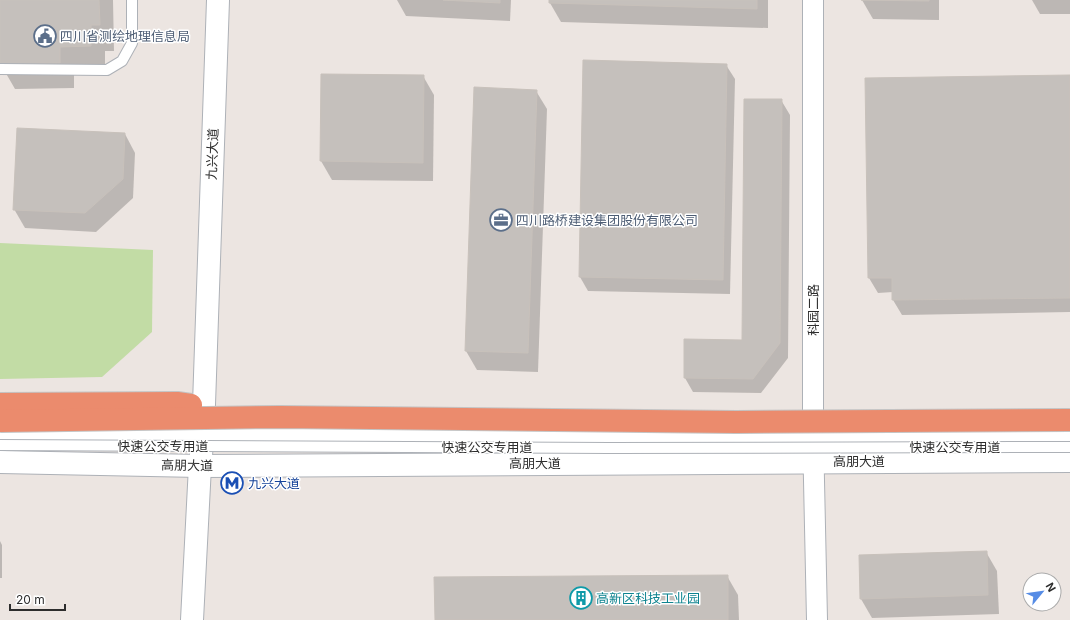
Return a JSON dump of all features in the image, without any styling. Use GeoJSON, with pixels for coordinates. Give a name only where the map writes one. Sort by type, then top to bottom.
{"type":"FeatureCollection","features":[{"type":"Feature","properties":{"kind":"highway"},"geometry":{"type":"LineString","coordinates":[[0,404],[177,403],[280,417]]}},
{"type":"Feature","properties":{"kind":"highway"},"geometry":{"type":"LineString","coordinates":[[0,421],[280,417],[736,422],[1070,420]]}},
{"type":"Feature","properties":{"kind":"main road","name":"九兴大道"},"geometry":{"type":"LineString","coordinates":[[192,620],[203,434],[218,0]]}},
{"type":"Feature","properties":{"kind":"main road","name":"高朋大道"},"geometry":{"type":"LineString","coordinates":[[0,431],[203,434],[1070,434]]}},
{"type":"Feature","properties":{"kind":"main road","name":"高朋大道"},"geometry":{"type":"LineString","coordinates":[[0,462],[200,466],[1070,461]]}},
{"type":"Feature","properties":{"kind":"street","name":"科园二路"},"geometry":{"type":"LineString","coordinates":[[813,0],[813,434],[817,620]]}},
{"type":"Feature","properties":{"kind":"lane"},"geometry":{"type":"LineString","coordinates":[[0,69],[107,70],[122,61],[132,43],[132,0]]}},
{"type":"Feature","properties":{"kind":"lane","name":"快速公交专用道"},"geometry":{"type":"LineString","coordinates":[[0,445],[603,448],[1070,447]]}},
{"type":"Feature","properties":{"kind":"green space"},"geometry":{"type":"Polygon","coordinates":[[[0,243],[153,250],[152,332],[102,377],[0,379],[0,243]]]}},
{"type":"Feature","properties":{"kind":"building","name":"四川省测绘地理信息局"},"geometry":{"type":"Polygon","coordinates":[[[0,0],[99,0],[100,25],[91,25],[91,46],[60,47],[60,63],[0,64],[0,0]]]}},
{"type":"Feature","properties":{"kind":"building"},"geometry":{"type":"Polygon","coordinates":[[[443,0],[500,0],[500,3],[443,0]]]}},
{"type":"Feature","properties":{"kind":"building"},"geometry":{"type":"Polygon","coordinates":[[[549,0],[757,0],[757,9],[549,3],[549,0]]]}},
{"type":"Feature","properties":{"kind":"building"},"geometry":{"type":"Polygon","coordinates":[[[861,0],[929,0],[929,1],[861,0]]]}},
{"type":"Feature","properties":{"kind":"building"},"geometry":{"type":"Polygon","coordinates":[[[583,60],[727,64],[723,280],[579,277],[583,60]]]}},
{"type":"Feature","properties":{"kind":"building"},"geometry":{"type":"Polygon","coordinates":[[[321,74],[424,75],[423,163],[320,161],[321,74]]]}},
{"type":"Feature","properties":{"kind":"building"},"geometry":{"type":"Polygon","coordinates":[[[1070,75],[1070,298],[892,300],[892,278],[868,278],[865,78],[1070,75]]]}},
{"type":"Feature","properties":{"kind":"building","name":"四川路桥建设集团股份有限公司"},"geometry":{"type":"Polygon","coordinates":[[[474,87],[537,90],[528,353],[465,351],[474,87]]]}},
{"type":"Feature","properties":{"kind":"building"},"geometry":{"type":"Polygon","coordinates":[[[744,99],[782,99],[780,343],[753,379],[684,378],[684,339],[742,340],[744,99]]]}},
{"type":"Feature","properties":{"kind":"building"},"geometry":{"type":"Polygon","coordinates":[[[17,128],[125,133],[123,179],[85,213],[13,210],[17,128]]]}},
{"type":"Feature","properties":{"kind":"building"},"geometry":{"type":"Polygon","coordinates":[[[987,551],[988,595],[860,599],[859,555],[987,551]]]}},
{"type":"Feature","properties":{"kind":"building","name":"高新区科技工业园"},"geometry":{"type":"Polygon","coordinates":[[[728,575],[728,620],[435,620],[434,577],[728,575]]]}},
{"type":"Feature","properties":{"kind":"place","name":"四川省测绘地理信息局"},"geometry":{"type":"Point","coordinates":[45,36]}},
{"type":"Feature","properties":{"kind":"place","name":"四川路桥建设集团股份有限公司"},"geometry":{"type":"Point","coordinates":[501,220]}},
{"type":"Feature","properties":{"kind":"place","name":"九兴大道"},"geometry":{"type":"Point","coordinates":[232,483]}},
{"type":"Feature","properties":{"kind":"place","name":"高新区科技工业园"},"geometry":{"type":"Point","coordinates":[581,598]}}]}
